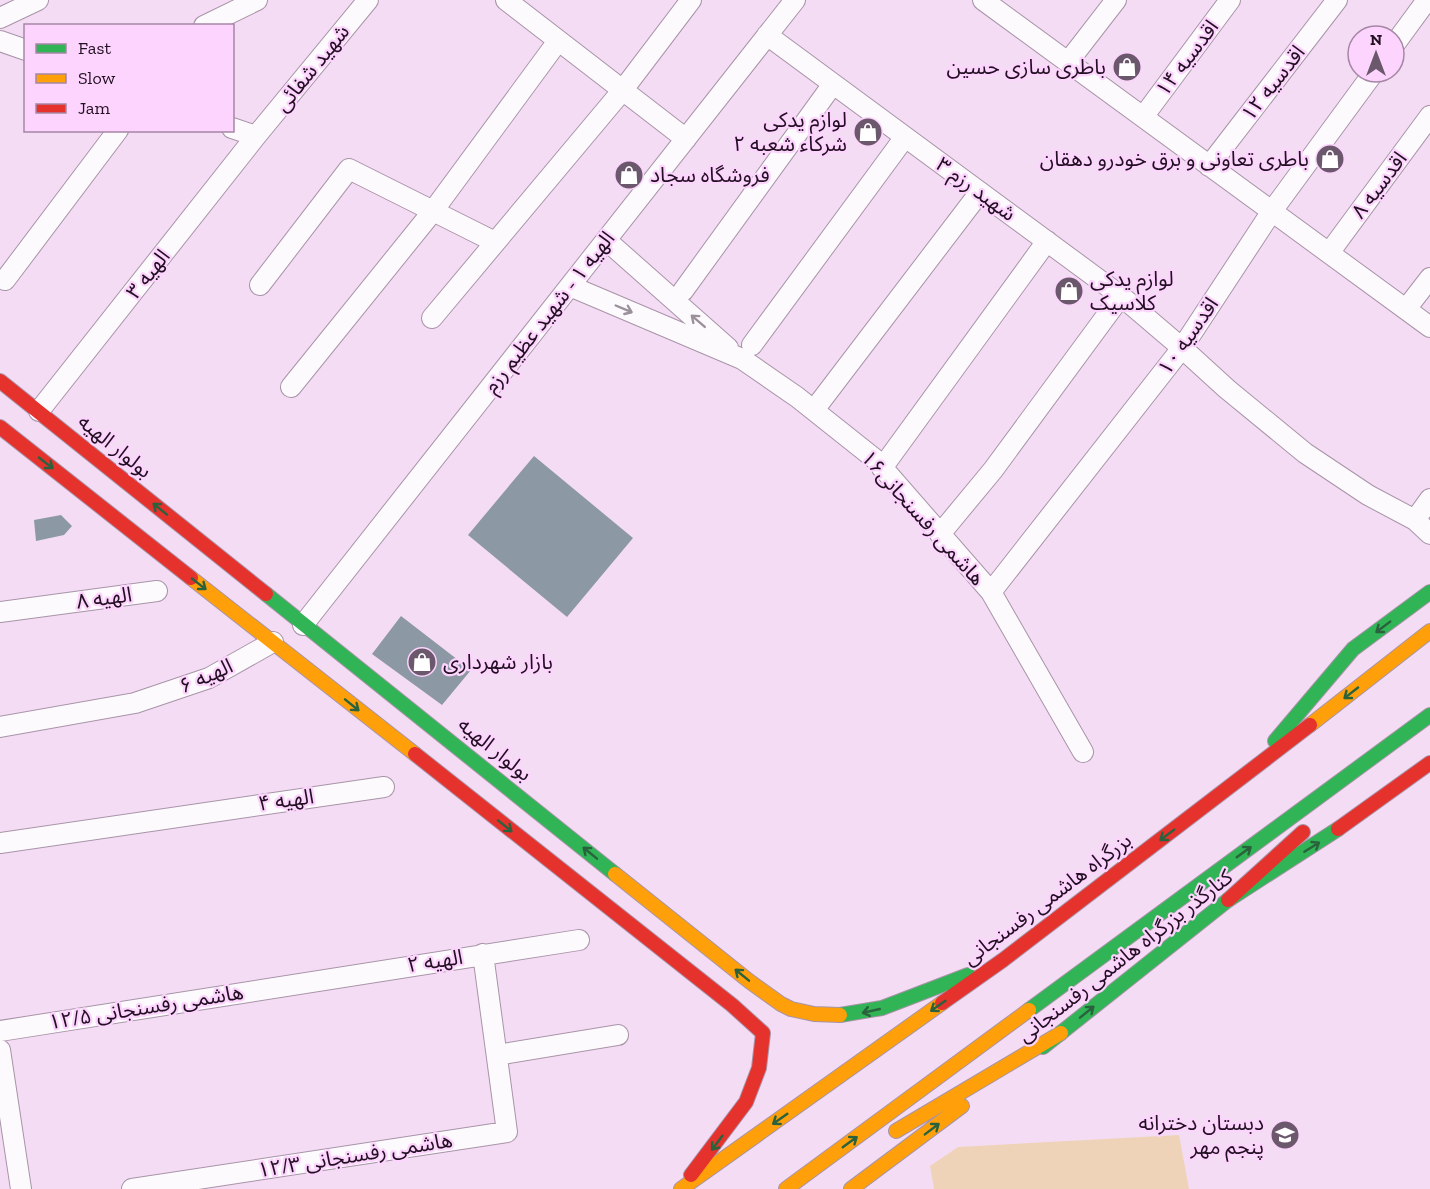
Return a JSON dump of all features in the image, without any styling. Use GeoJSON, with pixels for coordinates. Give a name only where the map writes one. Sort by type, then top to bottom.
{"type":"FeatureCollection","features":[{"type":"Feature","properties":{"kind":"main road","name":"بولوار الهیه"},"geometry":{"type":"LineString","coordinates":[[0,381],[789,1014],[865,1014],[897,1005],[1003,960]]}},
{"type":"Feature","properties":{"kind":"main road"},"geometry":{"type":"LineString","coordinates":[[0,427],[768,1033],[759,1068],[746,1102],[681,1189]]}},
{"type":"Feature","properties":{"kind":"main road"},"geometry":{"type":"LineString","coordinates":[[1247,774],[1353,649],[1430,592]]}},
{"type":"Feature","properties":{"kind":"main road","name":"بزرگراه هاشمی رفسنجانی"},"geometry":{"type":"LineString","coordinates":[[681,1189],[1003,960],[1430,631]]}},
{"type":"Feature","properties":{"kind":"main road"},"geometry":{"type":"LineString","coordinates":[[1342,796],[1430,716]]}},
{"type":"Feature","properties":{"kind":"main road"},"geometry":{"type":"LineString","coordinates":[[786,1189],[1430,716]]}},
{"type":"Feature","properties":{"kind":"main road","name":"کنارگذر بزرگراه هاشمی رفسنجانی"},"geometry":{"type":"LineString","coordinates":[[851,1189],[1061,1033],[1228,900],[1326,838],[1430,763]]}},
{"type":"Feature","properties":{"kind":"main road"},"geometry":{"type":"LineString","coordinates":[[1228,900],[1316,820]]}},
{"type":"Feature","properties":{"kind":"main road"},"geometry":{"type":"LineString","coordinates":[[879,1141],[1061,1033]]}},
{"type":"Feature","properties":{"kind":"main road"},"geometry":{"type":"LineString","coordinates":[[799,1189],[849,1159]]}},
{"type":"Feature","properties":{"kind":"street"},"geometry":{"type":"LineString","coordinates":[[0,18],[38,0]]}},
{"type":"Feature","properties":{"kind":"street","name":"شهید شفائی"},"geometry":{"type":"LineString","coordinates":[[256,136],[368,0]]}},
{"type":"Feature","properties":{"kind":"street"},"geometry":{"type":"LineString","coordinates":[[506,0],[686,139]]}},
{"type":"Feature","properties":{"kind":"street"},"geometry":{"type":"LineString","coordinates":[[432,318],[622,91],[691,0]]}},
{"type":"Feature","properties":{"kind":"street","name":"الهیه ۱ - شهید عظیم رزم"},"geometry":{"type":"LineString","coordinates":[[303,625],[795,0]]}},
{"type":"Feature","properties":{"kind":"street"},"geometry":{"type":"LineString","coordinates":[[1068,62],[1116,0]]}},
{"type":"Feature","properties":{"kind":"street","name":"اقدسیه ۱۴"},"geometry":{"type":"LineString","coordinates":[[1143,117],[1230,0]]}},
{"type":"Feature","properties":{"kind":"street","name":"اقدسیه ۱۲"},"geometry":{"type":"LineString","coordinates":[[1209,166],[1337,0]]}},
{"type":"Feature","properties":{"kind":"street"},"geometry":{"type":"LineString","coordinates":[[1406,29],[1427,0]]}},
{"type":"Feature","properties":{"kind":"street"},"geometry":{"type":"LineString","coordinates":[[208,24],[246,2]]}},
{"type":"Feature","properties":{"kind":"street"},"geometry":{"type":"LineString","coordinates":[[996,4],[1068,62],[1430,327]]}},
{"type":"Feature","properties":{"kind":"street","name":"شهید رزم ۳"},"geometry":{"type":"LineString","coordinates":[[767,35],[1121,296],[1227,389],[1305,453],[1368,495],[1414,520],[1430,534]]}},
{"type":"Feature","properties":{"kind":"street"},"geometry":{"type":"LineString","coordinates":[[0,40],[24,49]]}},
{"type":"Feature","properties":{"kind":"street"},"geometry":{"type":"LineString","coordinates":[[291,387],[433,211],[558,41]]}},
{"type":"Feature","properties":{"kind":"street"},"geometry":{"type":"LineString","coordinates":[[683,291],[833,84]]}},
{"type":"Feature","properties":{"kind":"street","name":"اقدسیه ۱۰"},"geometry":{"type":"LineString","coordinates":[[991,592],[1182,348],[1272,211],[1365,84]]}},
{"type":"Feature","properties":{"kind":"street","name":"اقدسیه ۸"},"geometry":{"type":"LineString","coordinates":[[1329,253],[1430,116]]}},
{"type":"Feature","properties":{"kind":"street"},"geometry":{"type":"LineString","coordinates":[[234,129],[256,136]]}},
{"type":"Feature","properties":{"kind":"street"},"geometry":{"type":"LineString","coordinates":[[6,280],[117,132]]}},
{"type":"Feature","properties":{"kind":"street","name":"الهیه ۳"},"geometry":{"type":"LineString","coordinates":[[39,411],[256,136]]}},
{"type":"Feature","properties":{"kind":"street"},"geometry":{"type":"LineString","coordinates":[[606,240],[747,352],[905,137]]}},
{"type":"Feature","properties":{"kind":"street"},"geometry":{"type":"LineString","coordinates":[[260,285],[350,169],[495,242]]}},
{"type":"Feature","properties":{"kind":"street"},"geometry":{"type":"LineString","coordinates":[[814,410],[980,192]]}},
{"type":"Feature","properties":{"kind":"street"},"geometry":{"type":"LineString","coordinates":[[882,468],[1047,241]]}},
{"type":"Feature","properties":{"kind":"street"},"geometry":{"type":"LineString","coordinates":[[1406,309],[1430,278]]}},
{"type":"Feature","properties":{"kind":"street","name":"هاشمی رفسنجانی۱۶"},"geometry":{"type":"LineString","coordinates":[[570,286],[747,352],[875,459],[991,592],[1083,752]]}},
{"type":"Feature","properties":{"kind":"street"},"geometry":{"type":"LineString","coordinates":[[940,534],[993,470],[1121,296]]}},
{"type":"Feature","properties":{"kind":"street"},"geometry":{"type":"LineString","coordinates":[[1414,520],[1430,499]]}},
{"type":"Feature","properties":{"kind":"street","name":"الهیه ۸"},"geometry":{"type":"LineString","coordinates":[[0,612],[157,591]]}},
{"type":"Feature","properties":{"kind":"street","name":"الهیه ۶"},"geometry":{"type":"LineString","coordinates":[[0,727],[135,703],[209,678],[273,642]]}},
{"type":"Feature","properties":{"kind":"street","name":"الهیه ۴"},"geometry":{"type":"LineString","coordinates":[[0,843],[384,787]]}},
{"type":"Feature","properties":{"kind":"street","name":"الهیه ۲"},"geometry":{"type":"LineString","coordinates":[[292,983],[579,940]]}},
{"type":"Feature","properties":{"kind":"street"},"geometry":{"type":"LineString","coordinates":[[483,954],[497,1055],[618,1035]]}},
{"type":"Feature","properties":{"kind":"street","name":"هاشمی رفسنجانی ۱۲/۵"},"geometry":{"type":"LineString","coordinates":[[0,1031],[292,983]]}},
{"type":"Feature","properties":{"kind":"street"},"geometry":{"type":"LineString","coordinates":[[0,1050],[21,1189]]}},
{"type":"Feature","properties":{"kind":"street","name":"هاشمی رفسنجانی ۱۲/۳"},"geometry":{"type":"LineString","coordinates":[[132,1189],[207,1183],[507,1132],[497,1055]]}},
{"type":"Feature","properties":{"kind":"shaded area"},"geometry":{"type":"Polygon","coordinates":[[[1179,1135],[1189,1189],[934,1189],[930,1166],[958,1147],[1179,1135]]]}},
{"type":"Feature","properties":{"kind":"building"},"geometry":{"type":"Polygon","coordinates":[[[534,456],[633,538],[567,617],[468,535],[534,456]]]}},
{"type":"Feature","properties":{"kind":"building"},"geometry":{"type":"Polygon","coordinates":[[[61,515],[72,526],[64,535],[36,541],[34,520],[61,515]]]}},
{"type":"Feature","properties":{"kind":"building","name":"بازار شهرداری"},"geometry":{"type":"Polygon","coordinates":[[[401,616],[471,670],[442,705],[372,654],[401,616]]]}},
{"type":"Feature","properties":{"kind":"traffic: fast"},"geometry":{"type":"LineString","coordinates":[[1275,741],[1353,649],[1430,592]]}},
{"type":"Feature","properties":{"kind":"traffic: fast"},"geometry":{"type":"LineString","coordinates":[[266,594],[615,874]]}},
{"type":"Feature","properties":{"kind":"traffic: fast"},"geometry":{"type":"LineString","coordinates":[[1029,1010],[1430,715]]}},
{"type":"Feature","properties":{"kind":"traffic: fast"},"geometry":{"type":"LineString","coordinates":[[1043,1047],[1228,900],[1338,829]]}},
{"type":"Feature","properties":{"kind":"traffic: fast"},"geometry":{"type":"LineString","coordinates":[[840,1015],[882,1008],[968,975]]}},
{"type":"Feature","properties":{"kind":"traffic: slow"},"geometry":{"type":"LineString","coordinates":[[191,578],[415,754]]}},
{"type":"Feature","properties":{"kind":"traffic: slow"},"geometry":{"type":"LineString","coordinates":[[1310,725],[1430,631]]}},
{"type":"Feature","properties":{"kind":"traffic: slow"},"geometry":{"type":"LineString","coordinates":[[615,874],[781,1004],[791,1009],[814,1014],[840,1015]]}},
{"type":"Feature","properties":{"kind":"traffic: slow"},"geometry":{"type":"LineString","coordinates":[[681,1189],[942,1003]]}},
{"type":"Feature","properties":{"kind":"traffic: slow"},"geometry":{"type":"LineString","coordinates":[[786,1189],[1029,1010]]}},
{"type":"Feature","properties":{"kind":"traffic: slow"},"geometry":{"type":"LineString","coordinates":[[896,1131],[1061,1033]]}},
{"type":"Feature","properties":{"kind":"traffic: slow"},"geometry":{"type":"LineString","coordinates":[[851,1189],[962,1106]]}},
{"type":"Feature","properties":{"kind":"traffic: jam"},"geometry":{"type":"LineString","coordinates":[[0,381],[266,594]]}},
{"type":"Feature","properties":{"kind":"traffic: jam"},"geometry":{"type":"LineString","coordinates":[[0,427],[191,578]]}},
{"type":"Feature","properties":{"kind":"traffic: jam"},"geometry":{"type":"LineString","coordinates":[[942,1003],[1003,960],[1310,725]]}},
{"type":"Feature","properties":{"kind":"traffic: jam"},"geometry":{"type":"LineString","coordinates":[[415,754],[732,1005],[763,1033]]}},
{"type":"Feature","properties":{"kind":"traffic: jam"},"geometry":{"type":"LineString","coordinates":[[1338,829],[1430,763]]}},
{"type":"Feature","properties":{"kind":"traffic: jam"},"geometry":{"type":"LineString","coordinates":[[1228,900],[1303,832]]}},
{"type":"Feature","properties":{"kind":"traffic: jam"},"geometry":{"type":"LineString","coordinates":[[691,1175],[746,1102],[759,1068],[763,1033]]}},
{"type":"Feature","properties":{"kind":"place","name":"باطری سازی حسین"},"geometry":{"type":"Point","coordinates":[1127,67]}},
{"type":"Feature","properties":{"kind":"place","name":"لوازم یدکی شرکاء شعبه ۲"},"geometry":{"type":"Point","coordinates":[868,132]}},
{"type":"Feature","properties":{"kind":"place","name":"باطری تعاونی و برق خودرو دهقان"},"geometry":{"type":"Point","coordinates":[1330,159]}},
{"type":"Feature","properties":{"kind":"place","name":"فروشگاه سجاد"},"geometry":{"type":"Point","coordinates":[629,175]}},
{"type":"Feature","properties":{"kind":"place","name":"لوازم یدکی کلاسیک"},"geometry":{"type":"Point","coordinates":[1069,291]}},
{"type":"Feature","properties":{"kind":"place","name":"بازار شهرداری"},"geometry":{"type":"Point","coordinates":[422,662]}},
{"type":"Feature","properties":{"kind":"place","name":"دبستان دخترانه پنجم مهر"},"geometry":{"type":"Point","coordinates":[1285,1135]}}]}
